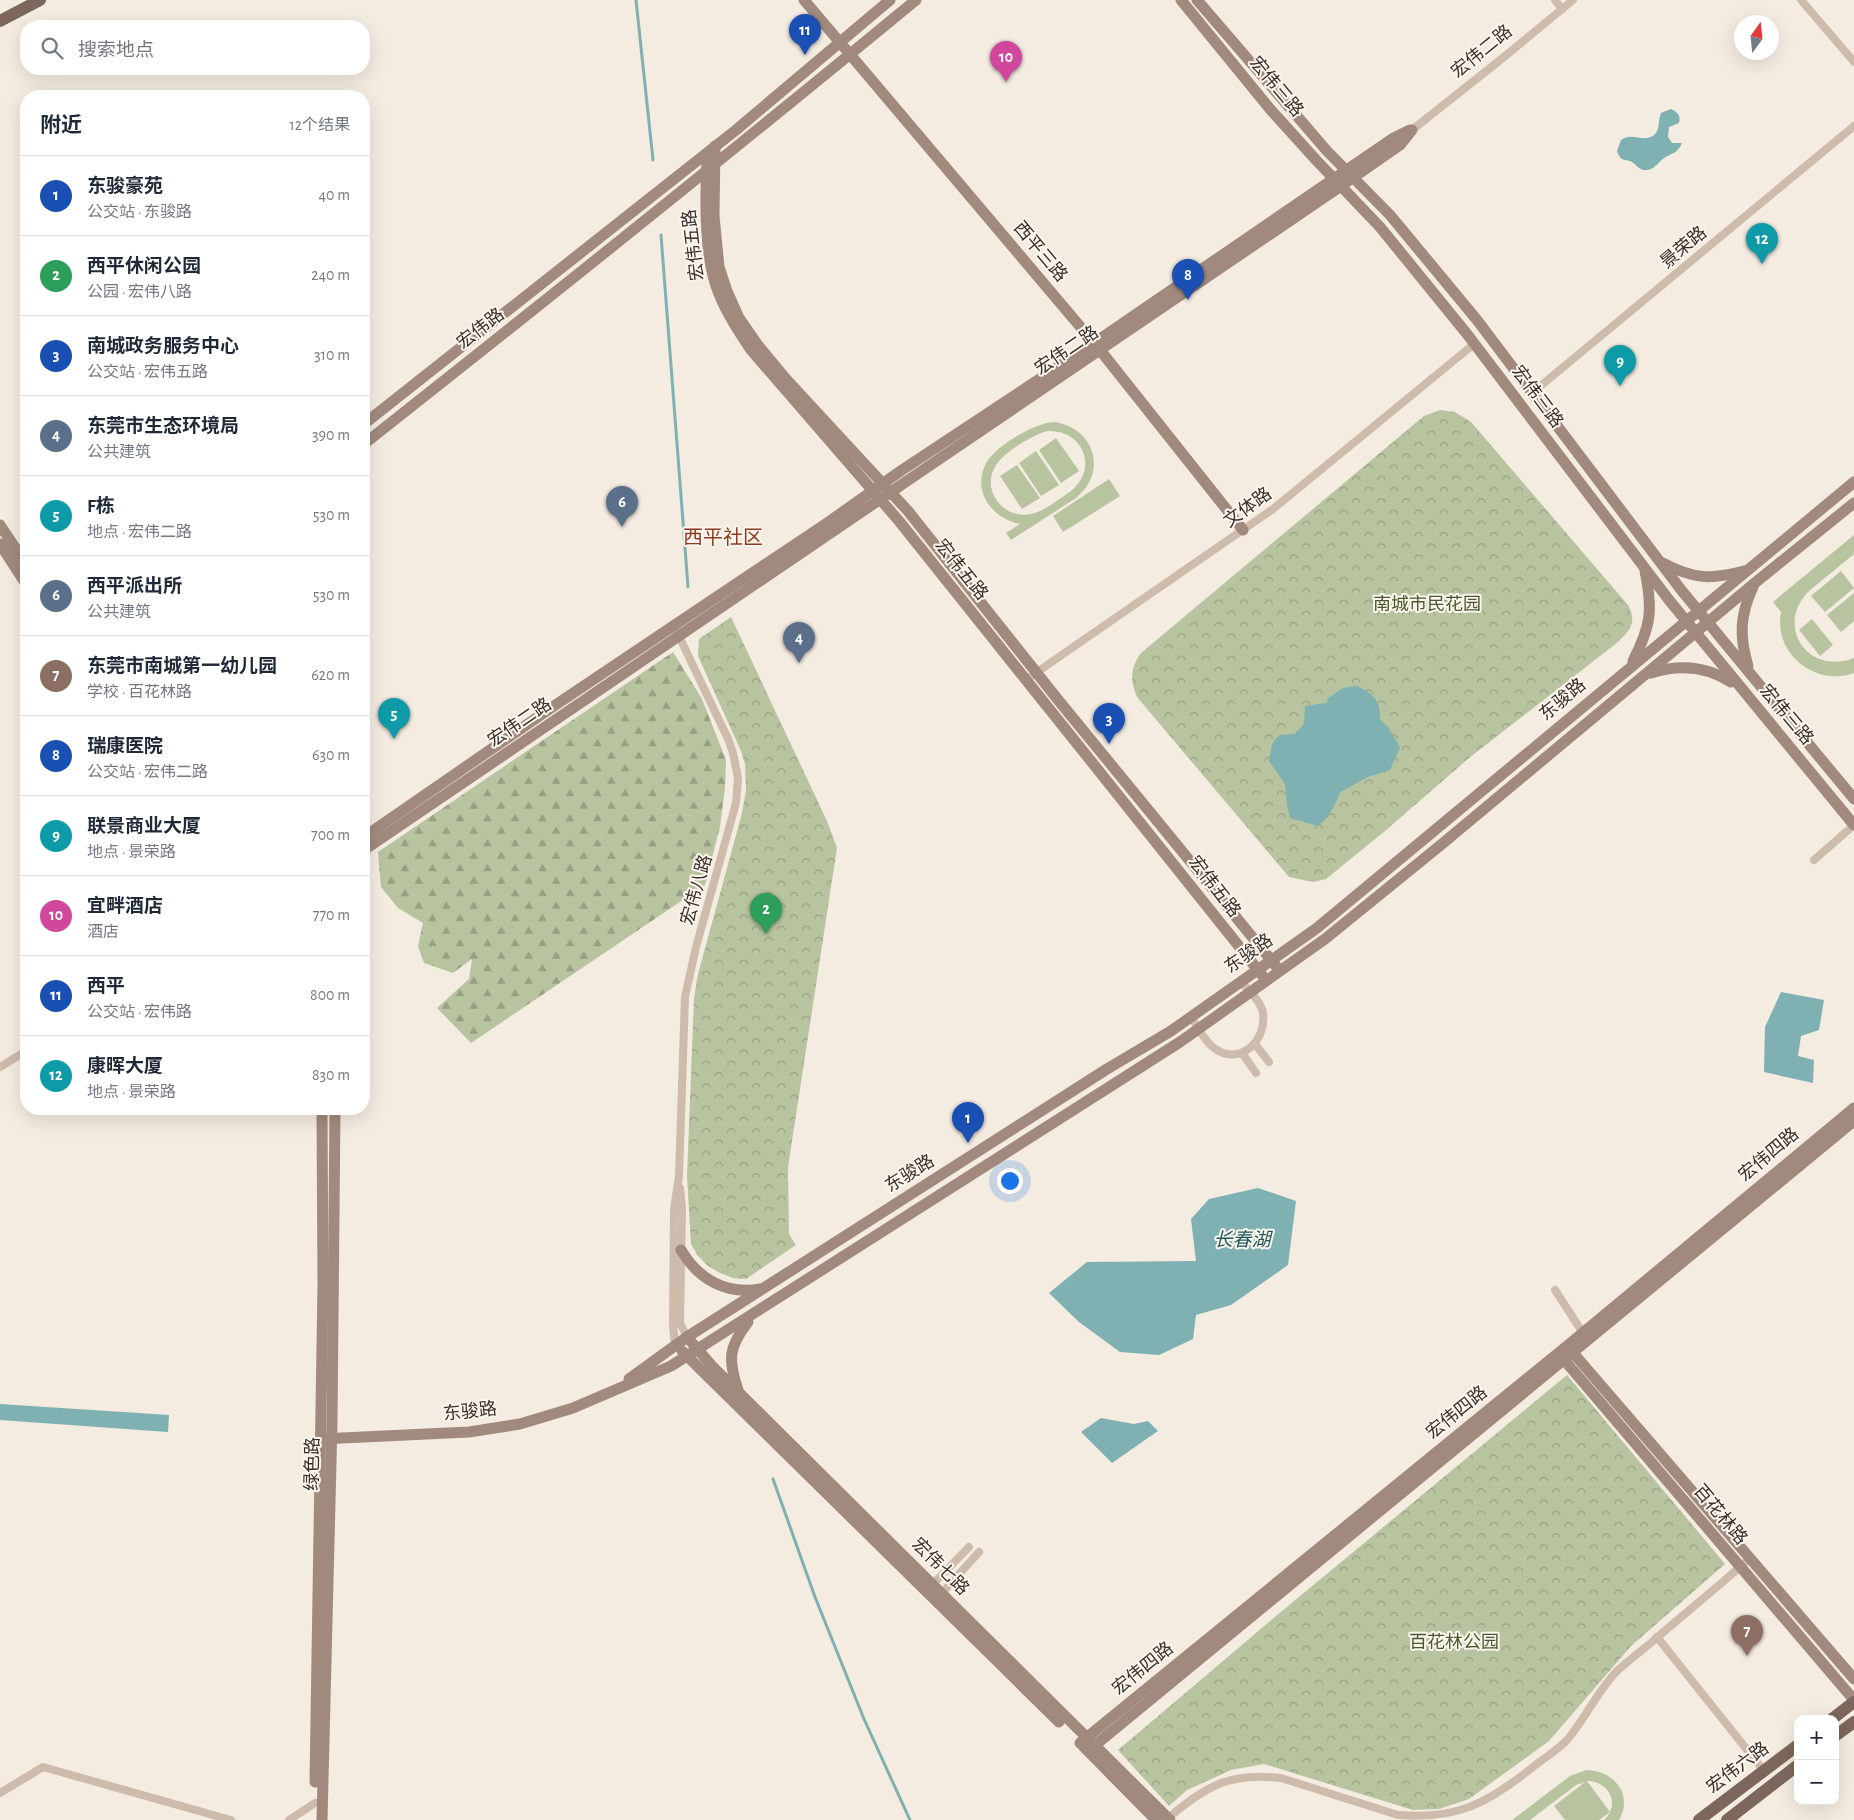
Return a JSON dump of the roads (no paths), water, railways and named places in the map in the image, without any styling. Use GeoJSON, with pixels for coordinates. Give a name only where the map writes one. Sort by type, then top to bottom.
{"type":"FeatureCollection","features":[{"type":"Feature","properties":{"kind":"main road"},"geometry":{"type":"LineString","coordinates":[[0,21],[40,0]]}},
{"type":"Feature","properties":{"kind":"main road"},"geometry":{"type":"LineString","coordinates":[[1837,1715],[1854,1701]]}},
{"type":"Feature","properties":{"kind":"main road"},"geometry":{"type":"LineString","coordinates":[[1839,1733],[1854,1722]]}},
{"type":"Feature","properties":{"kind":"main road","name":"宏伟六路"},"geometry":{"type":"LineString","coordinates":[[1699,1820],[1794,1748]]}},
{"type":"Feature","properties":{"kind":"main road","name":"宏伟六路"},"geometry":{"type":"LineString","coordinates":[[1727,1820],[1794,1768]]}},
{"type":"Feature","properties":{"kind":"street","name":"西平三路"},"geometry":{"type":"LineString","coordinates":[[804,0],[1097,347],[1243,530]]}},
{"type":"Feature","properties":{"kind":"street"},"geometry":{"type":"LineString","coordinates":[[711,149],[890,0]]}},
{"type":"Feature","properties":{"kind":"street"},"geometry":{"type":"LineString","coordinates":[[710,167],[916,0]]}},
{"type":"Feature","properties":{"kind":"street","name":"宏伟三路"},"geometry":{"type":"LineString","coordinates":[[1181,0],[1270,109],[1380,227],[1474,344],[1695,633],[1854,825]]}},
{"type":"Feature","properties":{"kind":"street","name":"宏伟三路"},"geometry":{"type":"LineString","coordinates":[[1197,0],[1280,97],[1396,223],[1476,320],[1708,622],[1854,800]]}},
{"type":"Feature","properties":{"kind":"street"},"geometry":{"type":"LineString","coordinates":[[1555,0],[1562,9]]}},
{"type":"Feature","properties":{"kind":"street","name":"宏伟二路"},"geometry":{"type":"LineString","coordinates":[[370,833],[691,614],[734,592],[881,500],[1097,347],[1350,174],[1400,145],[1412,130],[1504,58],[1573,0]]}},
{"type":"Feature","properties":{"kind":"street"},"geometry":{"type":"LineString","coordinates":[[1802,0],[1854,62]]}},
{"type":"Feature","properties":{"kind":"street","name":"景荣路"},"geometry":{"type":"LineString","coordinates":[[1532,393],[1854,126]]}},
{"type":"Feature","properties":{"kind":"street","name":"宏伟五路"},"geometry":{"type":"LineString","coordinates":[[711,149],[706,217],[711,268],[718,293],[732,322],[751,350],[874,490],[1272,960]]}},
{"type":"Feature","properties":{"kind":"street","name":"宏伟路"},"geometry":{"type":"LineString","coordinates":[[370,419],[711,149]]}},
{"type":"Feature","properties":{"kind":"street","name":"宏伟五路"},"geometry":{"type":"LineString","coordinates":[[710,167],[719,268],[739,318],[757,344],[786,379],[892,492],[1266,981]]}},
{"type":"Feature","properties":{"kind":"street","name":"宏伟路"},"geometry":{"type":"LineString","coordinates":[[370,439],[688,187],[710,167]]}},
{"type":"Feature","properties":{"kind":"street","name":"文体路"},"geometry":{"type":"LineString","coordinates":[[1032,676],[1273,509],[1474,344]]}},
{"type":"Feature","properties":{"kind":"street","name":"宏伟二路"},"geometry":{"type":"LineString","coordinates":[[370,846],[695,626],[734,592],[883,483],[1097,347]]}},
{"type":"Feature","properties":{"kind":"street","name":"东骏路"},"geometry":{"type":"LineString","coordinates":[[616,1389],[687,1337],[1191,1017],[1317,928],[1854,482]]}},
{"type":"Feature","properties":{"kind":"street","name":"东骏路"},"geometry":{"type":"LineString","coordinates":[[326,1439],[469,1432],[545,1417],[593,1400],[671,1366],[687,1357],[1199,1028],[1325,939],[1854,503]]}},
{"type":"Feature","properties":{"kind":"street"},"geometry":{"type":"LineString","coordinates":[[0,525],[20,555]]}},
{"type":"Feature","properties":{"kind":"street"},"geometry":{"type":"LineString","coordinates":[[0,544],[20,575]]}},
{"type":"Feature","properties":{"kind":"street"},"geometry":{"type":"LineString","coordinates":[[1660,561],[1692,576],[1711,578],[1748,570]]}},
{"type":"Feature","properties":{"kind":"street"},"geometry":{"type":"LineString","coordinates":[[1631,667],[1648,628],[1651,607],[1644,567]]}},
{"type":"Feature","properties":{"kind":"street"},"geometry":{"type":"LineString","coordinates":[[1750,672],[1742,646],[1742,622],[1747,600],[1756,582]]}},
{"type":"Feature","properties":{"kind":"street","name":"宏伟八路"},"geometry":{"type":"LineString","coordinates":[[674,626],[729,741],[738,778],[738,790],[733,815],[696,947],[685,997],[679,1176],[674,1209],[673,1318],[675,1345]]}},
{"type":"Feature","properties":{"kind":"street"},"geometry":{"type":"LineString","coordinates":[[1645,675],[1665,668],[1692,668],[1706,670],[1740,687]]}},
{"type":"Feature","properties":{"kind":"street"},"geometry":{"type":"LineString","coordinates":[[1814,860],[1854,825]]}},
{"type":"Feature","properties":{"kind":"street"},"geometry":{"type":"LineString","coordinates":[[1272,960],[1280,971]]}},
{"type":"Feature","properties":{"kind":"street"},"geometry":{"type":"LineString","coordinates":[[1191,1017],[1213,1048],[1223,1053],[1242,1054],[1255,1044],[1262,1027],[1262,1013],[1259,1002],[1240,982]]}},
{"type":"Feature","properties":{"kind":"street"},"geometry":{"type":"LineString","coordinates":[[1255,1044],[1269,1062]]}},
{"type":"Feature","properties":{"kind":"street"},"geometry":{"type":"LineString","coordinates":[[1242,1054],[1256,1073]]}},
{"type":"Feature","properties":{"kind":"street"},"geometry":{"type":"LineString","coordinates":[[0,1067],[20,1055]]}},
{"type":"Feature","properties":{"kind":"street","name":"宏伟四路"},"geometry":{"type":"LineString","coordinates":[[1566,1353],[1583,1333],[1854,1108]]}},
{"type":"Feature","properties":{"kind":"street","name":"绿色路"},"geometry":{"type":"LineString","coordinates":[[322,1115],[326,1439],[322,1820]]}},
{"type":"Feature","properties":{"kind":"street","name":"绿色路"},"geometry":{"type":"LineString","coordinates":[[315,1820],[335,1115]]}},
{"type":"Feature","properties":{"kind":"street","name":"宏伟四路"},"geometry":{"type":"LineString","coordinates":[[1087,1744],[1854,1120]]}},
{"type":"Feature","properties":{"kind":"street","name":"宏伟八路"},"geometry":{"type":"LineString","coordinates":[[679,1176],[682,1209],[680,1323],[687,1337]]}},
{"type":"Feature","properties":{"kind":"street"},"geometry":{"type":"LineString","coordinates":[[681,1250],[692,1266],[715,1283],[733,1289],[762,1289]]}},
{"type":"Feature","properties":{"kind":"street"},"geometry":{"type":"LineString","coordinates":[[1555,1290],[1583,1333]]}},
{"type":"Feature","properties":{"kind":"street"},"geometry":{"type":"LineString","coordinates":[[738,1392],[730,1359],[735,1341],[752,1316]]}},
{"type":"Feature","properties":{"kind":"street","name":"宏伟七路"},"geometry":{"type":"LineString","coordinates":[[687,1337],[738,1392],[942,1593],[1087,1744],[1156,1820]]}},
{"type":"Feature","properties":{"kind":"street","name":"宏伟七路"},"geometry":{"type":"LineString","coordinates":[[675,1345],[1087,1744],[1169,1819]]}},
{"type":"Feature","properties":{"kind":"street","name":"百花林路"},"geometry":{"type":"LineString","coordinates":[[1566,1353],[1750,1558],[1854,1679]]}},
{"type":"Feature","properties":{"kind":"street","name":"百花林路"},"geometry":{"type":"LineString","coordinates":[[1566,1353],[1741,1567],[1854,1701]]}},
{"type":"Feature","properties":{"kind":"street"},"geometry":{"type":"LineString","coordinates":[[933,1584],[969,1547]]}},
{"type":"Feature","properties":{"kind":"street"},"geometry":{"type":"LineString","coordinates":[[942,1593],[979,1552]]}},
{"type":"Feature","properties":{"kind":"street"},"geometry":{"type":"LineString","coordinates":[[1169,1819],[1206,1789],[1241,1777],[1261,1776],[1281,1778],[1398,1814],[1435,1816],[1457,1813],[1471,1808],[1484,1802],[1517,1780],[1567,1740],[1583,1720],[1596,1697],[1617,1671],[1750,1558]]}},
{"type":"Feature","properties":{"kind":"street"},"geometry":{"type":"LineString","coordinates":[[1657,1637],[1764,1771]]}},
{"type":"Feature","properties":{"kind":"street"},"geometry":{"type":"LineString","coordinates":[[0,1793],[43,1767],[231,1820]]}},
{"type":"Feature","properties":{"kind":"street"},"geometry":{"type":"LineString","coordinates":[[289,1820],[315,1803]]}},
{"type":"Feature","properties":{"kind":"water"},"geometry":{"type":"Polygon","coordinates":[[[1671,109],[1680,118],[1679,123],[1669,127],[1668,137],[1672,143],[1682,143],[1677,151],[1664,158],[1653,168],[1647,170],[1639,168],[1632,162],[1621,158],[1617,151],[1621,140],[1630,137],[1648,138],[1652,136],[1657,131],[1661,113],[1671,109]]]}},
{"type":"Feature","properties":{"kind":"water"},"geometry":{"type":"Polygon","coordinates":[[[1356,686],[1371,694],[1377,702],[1380,719],[1388,727],[1400,747],[1390,770],[1368,777],[1340,792],[1332,810],[1318,826],[1290,818],[1285,784],[1269,761],[1272,744],[1279,735],[1294,734],[1304,725],[1305,706],[1327,703],[1328,698],[1343,688],[1356,686]]]}},
{"type":"Feature","properties":{"kind":"water"},"geometry":{"type":"Polygon","coordinates":[[[1781,992],[1824,1000],[1819,1030],[1801,1036],[1798,1056],[1814,1060],[1813,1083],[1764,1072],[1765,1027],[1781,992]]]}},
{"type":"Feature","properties":{"kind":"water","name":"长春湖"},"geometry":{"type":"Polygon","coordinates":[[[1258,1188],[1296,1201],[1288,1265],[1231,1305],[1196,1315],[1193,1339],[1159,1355],[1120,1352],[1079,1322],[1049,1293],[1087,1262],[1196,1261],[1191,1219],[1209,1199],[1258,1188]]]}},
{"type":"Feature","properties":{"kind":"water"},"geometry":{"type":"Polygon","coordinates":[[[0,1404],[169,1415],[168,1432],[0,1420],[0,1404]]]}},
{"type":"Feature","properties":{"kind":"water"},"geometry":{"type":"Polygon","coordinates":[[[1101,1418],[1134,1424],[1148,1421],[1158,1431],[1112,1463],[1081,1432],[1101,1418]]]}},
{"type":"Feature","properties":{"kind":"waterway"},"geometry":{"type":"LineString","coordinates":[[636,0],[653,160]]}},
{"type":"Feature","properties":{"kind":"waterway"},"geometry":{"type":"LineString","coordinates":[[661,235],[688,587]]}},
{"type":"Feature","properties":{"kind":"waterway"},"geometry":{"type":"LineString","coordinates":[[773,1479],[815,1597],[864,1719],[910,1820]]}},
{"type":"Feature","properties":{"kind":"place","name":"西平"},"geometry":{"type":"Point","coordinates":[805,55]}},
{"type":"Feature","properties":{"kind":"place","name":"宜畔酒店"},"geometry":{"type":"Point","coordinates":[1006,82]}},
{"type":"Feature","properties":{"kind":"place","name":"康晖大厦"},"geometry":{"type":"Point","coordinates":[1762,264]}},
{"type":"Feature","properties":{"kind":"place","name":"瑞康医院"},"geometry":{"type":"Point","coordinates":[1188,300]}},
{"type":"Feature","properties":{"kind":"place","name":"联景商业大厦"},"geometry":{"type":"Point","coordinates":[1620,386]}},
{"type":"Feature","properties":{"kind":"place","name":"西平派出所"},"geometry":{"type":"Point","coordinates":[622,527]}},
{"type":"Feature","properties":{"kind":"place","name":"东莞市生态环境局"},"geometry":{"type":"Point","coordinates":[799,663]}},
{"type":"Feature","properties":{"kind":"place","name":"F栋"},"geometry":{"type":"Point","coordinates":[394,739]}},
{"type":"Feature","properties":{"kind":"place","name":"南城政务服务中心"},"geometry":{"type":"Point","coordinates":[1109,744]}},
{"type":"Feature","properties":{"kind":"place","name":"西平休闲公园"},"geometry":{"type":"Point","coordinates":[766,934]}},
{"type":"Feature","properties":{"kind":"place","name":"东骏豪苑"},"geometry":{"type":"Point","coordinates":[968,1143]}},
{"type":"Feature","properties":{"kind":"place","name":"东莞市南城第一幼儿园"},"geometry":{"type":"Point","coordinates":[1747,1656]}},
{"type":"Feature","properties":{"kind":"district","name":"西平社区"},"geometry":{"type":"Point","coordinates":[723,538]}},
{"type":"Feature","properties":{"kind":"park label","name":"南城市民花园"},"geometry":{"type":"Point","coordinates":[1427,605]}},
{"type":"Feature","properties":{"kind":"park label","name":"百花林公园"},"geometry":{"type":"Point","coordinates":[1454,1643]}}]}
